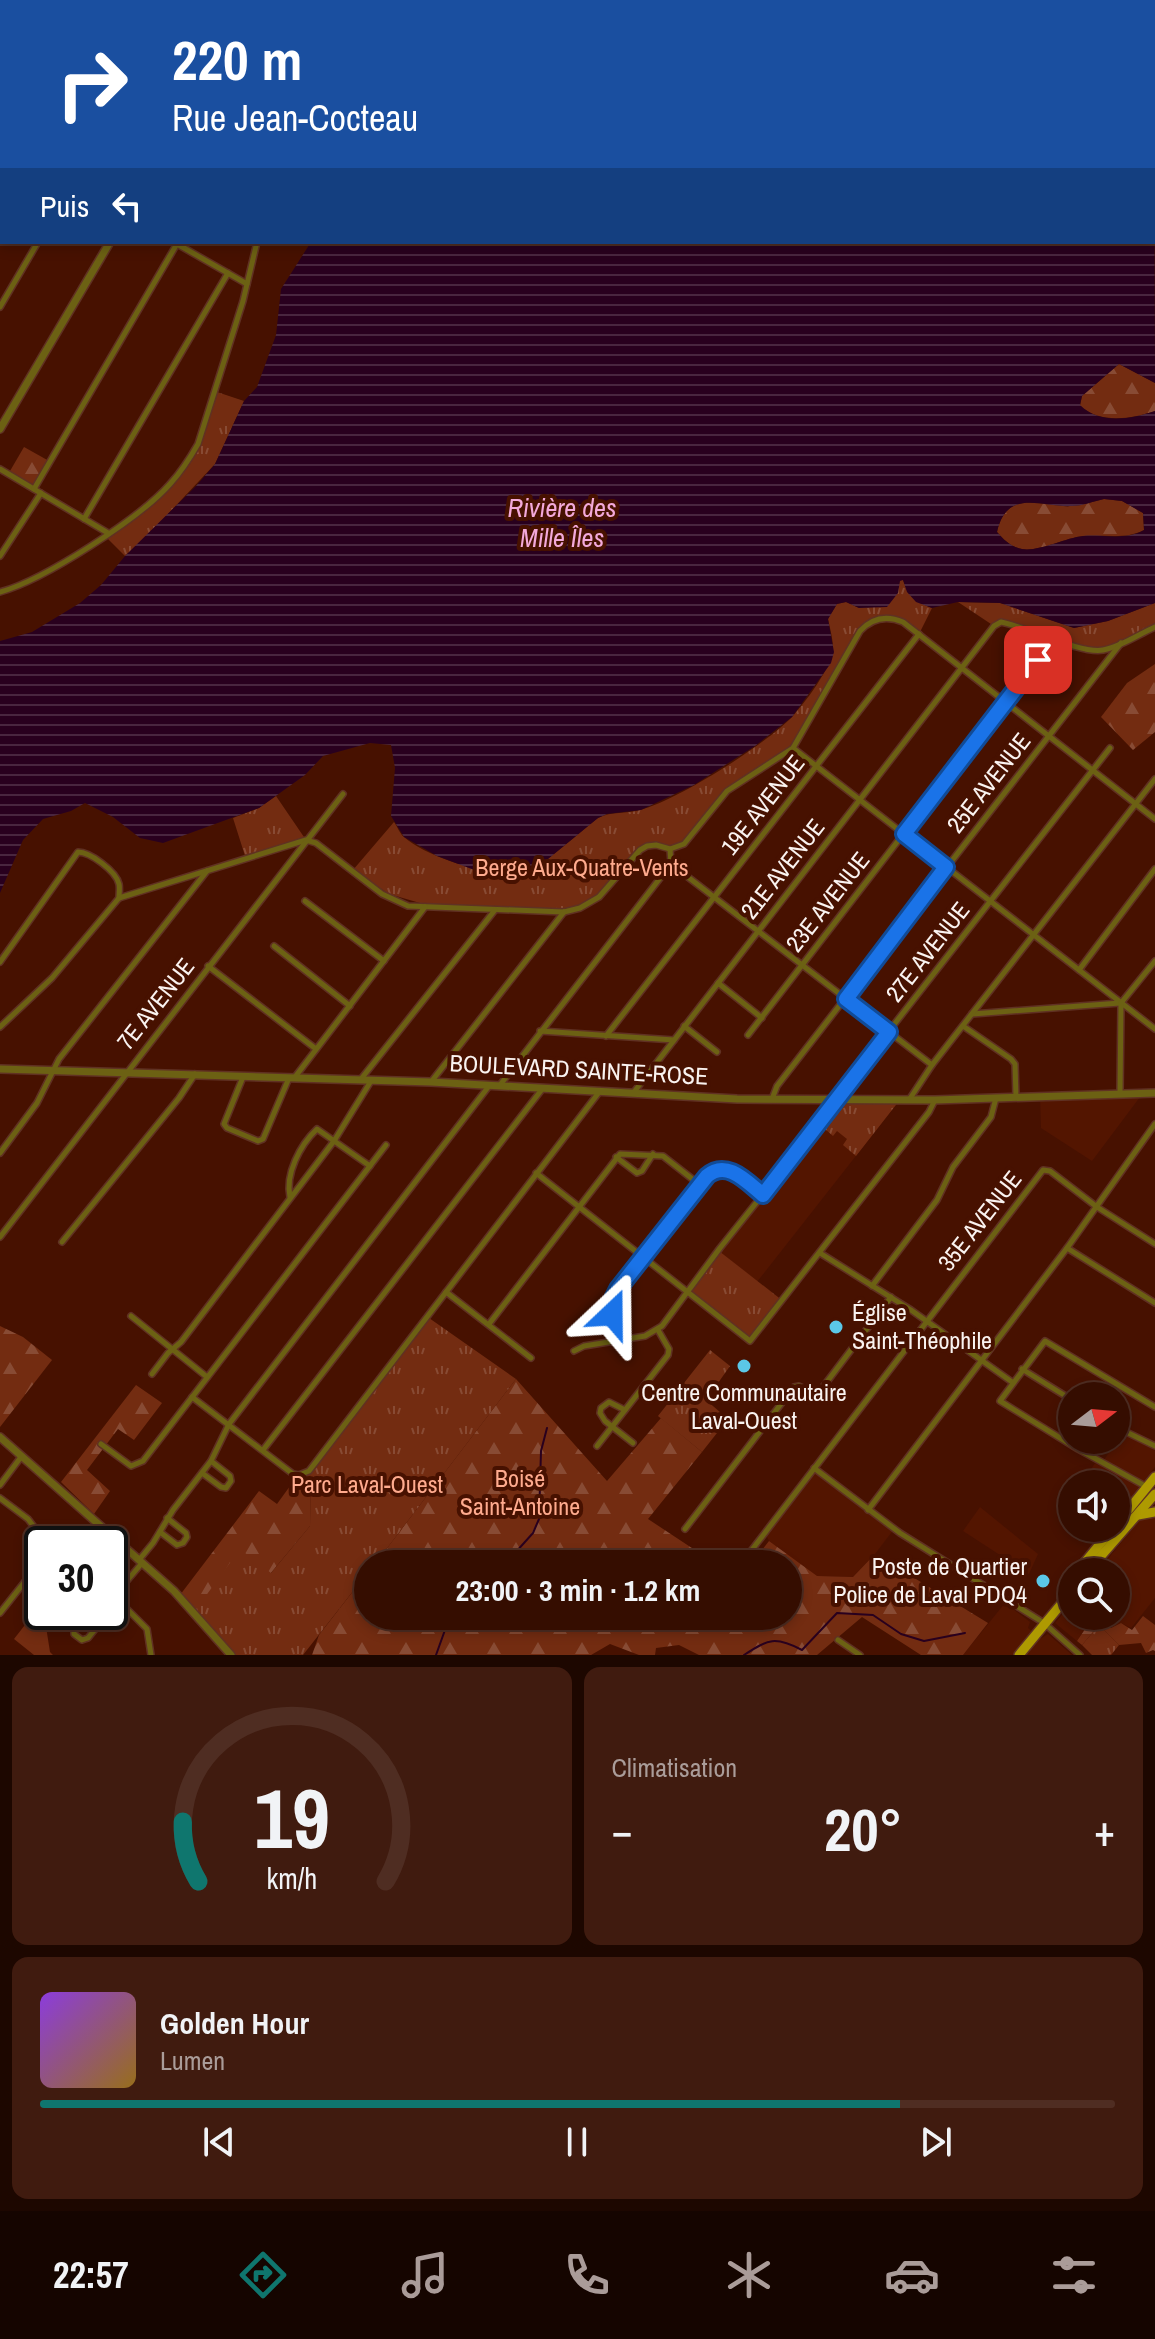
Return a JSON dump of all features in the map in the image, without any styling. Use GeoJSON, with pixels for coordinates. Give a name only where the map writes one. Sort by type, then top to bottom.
{"type":"FeatureCollection","features":[{"type":"Feature","properties":{"kind":"main road"},"geometry":{"type":"LineString","coordinates":[[1099,1558],[1153,1493],[1155,1477]]}},
{"type":"Feature","properties":{"kind":"main road"},"geometry":{"type":"LineString","coordinates":[[1130,1513],[1153,1493]]}},
{"type":"Feature","properties":{"kind":"main road"},"geometry":{"type":"LineString","coordinates":[[1135,1516],[1155,1512]]}},
{"type":"Feature","properties":{"kind":"main road"},"geometry":{"type":"LineString","coordinates":[[1089,1558],[1102,1542]]}},
{"type":"Feature","properties":{"kind":"main road"},"geometry":{"type":"LineString","coordinates":[[1019,1655],[1058,1605]]}},
{"type":"Feature","properties":{"kind":"street"},"geometry":{"type":"LineString","coordinates":[[0,307],[37,244]]}},
{"type":"Feature","properties":{"kind":"street"},"geometry":{"type":"LineString","coordinates":[[0,429],[109,244]]}},
{"type":"Feature","properties":{"kind":"street"},"geometry":{"type":"LineString","coordinates":[[34,489],[177,244]]}},
{"type":"Feature","properties":{"kind":"street"},"geometry":{"type":"LineString","coordinates":[[180,244],[247,284]]}},
{"type":"Feature","properties":{"kind":"street"},"geometry":{"type":"LineString","coordinates":[[0,592],[47,572],[108,533],[169,486],[186,464],[198,444],[257,244]]}},
{"type":"Feature","properties":{"kind":"street"},"geometry":{"type":"LineString","coordinates":[[84,519],[228,273]]}},
{"type":"Feature","properties":{"kind":"street"},"geometry":{"type":"LineString","coordinates":[[0,469],[108,533]]}},
{"type":"Feature","properties":{"kind":"street"},"geometry":{"type":"LineString","coordinates":[[0,556],[41,493]]}},
{"type":"Feature","properties":{"kind":"street"},"geometry":{"type":"LineString","coordinates":[[0,1027],[52,978],[119,898],[306,840],[316,843],[393,901],[425,907],[495,910],[564,912],[580,908],[599,897],[640,850],[656,845],[670,849],[684,844],[727,791],[793,748],[860,631],[873,620],[894,619],[919,634],[1155,819]]}},
{"type":"Feature","properties":{"kind":"street","name":"21E AVENUE"},"geometry":{"type":"LineString","coordinates":[[634,1092],[961,668],[1001,622],[1054,639]]}},
{"type":"Feature","properties":{"kind":"street"},"geometry":{"type":"LineString","coordinates":[[1054,639],[1101,651],[1155,627]]}},
{"type":"Feature","properties":{"kind":"street","name":"19E AVENUE"},"geometry":{"type":"LineString","coordinates":[[606,1036],[919,634]]}},
{"type":"Feature","properties":{"kind":"street","name":"23E AVENUE"},"geometry":{"type":"LineString","coordinates":[[748,1035],[1054,639]]}},
{"type":"Feature","properties":{"kind":"street","name":"25E AVENUE"},"geometry":{"type":"LineString","coordinates":[[772,1099],[777,1086],[1122,642]]}},
{"type":"Feature","properties":{"kind":"street"},"geometry":{"type":"LineString","coordinates":[[793,748],[1155,1029]]}},
{"type":"Feature","properties":{"kind":"street","name":"27E AVENUE"},"geometry":{"type":"LineString","coordinates":[[658,1330],[1110,748]]}},
{"type":"Feature","properties":{"kind":"street"},"geometry":{"type":"LineString","coordinates":[[909,1100],[932,1065],[1155,779]]}},
{"type":"Feature","properties":{"kind":"street","name":"7E AVENUE"},"geometry":{"type":"LineString","coordinates":[[0,1237],[343,794]]}},
{"type":"Feature","properties":{"kind":"street"},"geometry":{"type":"LineString","coordinates":[[499,1086],[671,864],[670,849]]}},
{"type":"Feature","properties":{"kind":"street"},"geometry":{"type":"LineString","coordinates":[[0,962],[78,852],[89,854],[115,876],[119,884],[119,898]]}},
{"type":"Feature","properties":{"kind":"street"},"geometry":{"type":"LineString","coordinates":[[671,864],[932,1065]]}},
{"type":"Feature","properties":{"kind":"street"},"geometry":{"type":"LineString","coordinates":[[1079,970],[1155,869]]}},
{"type":"Feature","properties":{"kind":"street"},"geometry":{"type":"LineString","coordinates":[[0,1153],[37,1103],[59,1059],[208,870]]}},
{"type":"Feature","properties":{"kind":"street"},"geometry":{"type":"LineString","coordinates":[[305,901],[384,961]]}},
{"type":"Feature","properties":{"kind":"street"},"geometry":{"type":"LineString","coordinates":[[244,1076],[224,1124],[258,1141],[263,1139],[292,1077],[425,907]]}},
{"type":"Feature","properties":{"kind":"street"},"geometry":{"type":"LineString","coordinates":[[361,1080],[495,910]]}},
{"type":"Feature","properties":{"kind":"street"},"geometry":{"type":"LineString","coordinates":[[431,1082],[564,912]]}},
{"type":"Feature","properties":{"kind":"street"},"geometry":{"type":"LineString","coordinates":[[274,946],[350,1006]]}},
{"type":"Feature","properties":{"kind":"street"},"geometry":{"type":"LineString","coordinates":[[1120,1093],[1121,1003],[1155,961]]}},
{"type":"Feature","properties":{"kind":"street"},"geometry":{"type":"LineString","coordinates":[[208,966],[316,1049]]}},
{"type":"Feature","properties":{"kind":"street"},"geometry":{"type":"LineString","coordinates":[[718,983],[762,1018]]}},
{"type":"Feature","properties":{"kind":"street"},"geometry":{"type":"LineString","coordinates":[[972,1014],[1121,1003]]}},
{"type":"Feature","properties":{"kind":"street"},"geometry":{"type":"LineString","coordinates":[[684,1026],[717,1052]]}},
{"type":"Feature","properties":{"kind":"street"},"geometry":{"type":"LineString","coordinates":[[963,1026],[1015,1064],[1016,1097]]}},
{"type":"Feature","properties":{"kind":"street"},"geometry":{"type":"LineString","coordinates":[[539,1031],[674,1040]]}},
{"type":"Feature","properties":{"kind":"street","name":"BOULEVARD SAINTE-ROSE"},"geometry":{"type":"LineString","coordinates":[[2,1071],[431,1082],[772,1099],[935,1100],[1155,1093]]}},
{"type":"Feature","properties":{"kind":"street"},"geometry":{"type":"LineString","coordinates":[[62,1242],[195,1074]]}},
{"type":"Feature","properties":{"kind":"street"},"geometry":{"type":"LineString","coordinates":[[152,1374],[334,1141],[371,1081]]}},
{"type":"Feature","properties":{"kind":"street"},"geometry":{"type":"LineString","coordinates":[[128,1578],[167,1518],[211,1461],[229,1424],[489,1086]]}},
{"type":"Feature","properties":{"kind":"street"},"geometry":{"type":"LineString","coordinates":[[263,1450],[544,1088]]}},
{"type":"Feature","properties":{"kind":"street"},"geometry":{"type":"LineString","coordinates":[[192,1397],[293,1474],[302,1475],[312,1468],[600,1090]]}},
{"type":"Feature","properties":{"kind":"street"},"geometry":{"type":"LineString","coordinates":[[872,1286],[937,1200],[953,1167],[991,1117],[996,1097]]}},
{"type":"Feature","properties":{"kind":"street"},"geometry":{"type":"LineString","coordinates":[[536,1173],[750,1341],[929,1112],[935,1100]]}},
{"type":"Feature","properties":{"kind":"street"},"geometry":{"type":"LineString","coordinates":[[868,1510],[1067,1248],[1155,1124]]}},
{"type":"Feature","properties":{"kind":"street"},"geometry":{"type":"LineString","coordinates":[[290,1198],[288,1188],[292,1169],[317,1129],[370,1166]]}},
{"type":"Feature","properties":{"kind":"street"},"geometry":{"type":"LineString","coordinates":[[101,1444],[127,1464],[137,1466],[143,1461],[386,1145]]}},
{"type":"Feature","properties":{"kind":"street"},"geometry":{"type":"LineString","coordinates":[[489,1324],[616,1157],[624,1153],[663,1156],[700,1185]]}},
{"type":"Feature","properties":{"kind":"street"},"geometry":{"type":"LineString","coordinates":[[616,1157],[637,1173],[642,1171],[653,1154]]}},
{"type":"Feature","properties":{"kind":"street"},"geometry":{"type":"LineString","coordinates":[[615,1341],[612,1301],[711,1172],[725,1169],[763,1195]]}},
{"type":"Feature","properties":{"kind":"street","name":"35E AVENUE"},"geometry":{"type":"LineString","coordinates":[[752,1550],[1040,1173],[1046,1170],[1097,1207]]}},
{"type":"Feature","properties":{"kind":"street"},"geometry":{"type":"LineString","coordinates":[[1097,1207],[1155,1244]]}},
{"type":"Feature","properties":{"kind":"street"},"geometry":{"type":"LineString","coordinates":[[1067,1248],[1155,1303]]}},
{"type":"Feature","properties":{"kind":"street"},"geometry":{"type":"LineString","coordinates":[[820,1253],[891,1297],[1012,1382]]}},
{"type":"Feature","properties":{"kind":"street"},"geometry":{"type":"LineString","coordinates":[[446,1292],[531,1358]]}},
{"type":"Feature","properties":{"kind":"street"},"geometry":{"type":"LineString","coordinates":[[685,1529],[794,1387],[799,1386],[816,1394],[820,1391],[891,1297]]}},
{"type":"Feature","properties":{"kind":"street"},"geometry":{"type":"LineString","coordinates":[[131,1316],[207,1377]]}},
{"type":"Feature","properties":{"kind":"street"},"geometry":{"type":"LineString","coordinates":[[574,1351],[584,1346],[638,1337],[658,1330],[669,1352],[597,1446]]}},
{"type":"Feature","properties":{"kind":"street"},"geometry":{"type":"LineString","coordinates":[[1153,1493],[1000,1401],[1045,1341],[1155,1407]]}},
{"type":"Feature","properties":{"kind":"street"},"geometry":{"type":"LineString","coordinates":[[1022,1369],[1058,1391]]}},
{"type":"Feature","properties":{"kind":"street"},"geometry":{"type":"LineString","coordinates":[[625,1410],[609,1402],[601,1408],[602,1418],[633,1443]]}},
{"type":"Feature","properties":{"kind":"street"},"geometry":{"type":"LineString","coordinates":[[1130,1434],[1155,1446]]}},
{"type":"Feature","properties":{"kind":"street"},"geometry":{"type":"LineString","coordinates":[[0,1437],[194,1612],[231,1655]]}},
{"type":"Feature","properties":{"kind":"street"},"geometry":{"type":"LineString","coordinates":[[0,1485],[21,1457]]}},
{"type":"Feature","properties":{"kind":"street"},"geometry":{"type":"LineString","coordinates":[[202,1473],[226,1488],[231,1481],[230,1476],[211,1461]]}},
{"type":"Feature","properties":{"kind":"street"},"geometry":{"type":"LineString","coordinates":[[814,1468],[868,1510],[1044,1623],[1080,1655]]}},
{"type":"Feature","properties":{"kind":"street"},"geometry":{"type":"LineString","coordinates":[[0,1498],[33,1526]]}},
{"type":"Feature","properties":{"kind":"street"},"geometry":{"type":"LineString","coordinates":[[160,1532],[177,1545],[187,1537],[167,1518]]}},
{"type":"Feature","properties":{"kind":"street"},"geometry":{"type":"LineString","coordinates":[[0,1613],[24,1583]]}},
{"type":"Feature","properties":{"kind":"street"},"geometry":{"type":"LineString","coordinates":[[128,1610],[147,1629],[152,1655]]}},
{"type":"Feature","properties":{"kind":"street"},"geometry":{"type":"LineString","coordinates":[[74,1630],[74,1634],[82,1640],[95,1630]]}},
{"type":"Feature","properties":{"kind":"street"},"geometry":{"type":"LineString","coordinates":[[838,1640],[860,1655]]}},
{"type":"Feature","properties":{"kind":"shaded area"},"geometry":{"type":"Polygon","coordinates":[[[1143,1093],[1092,1161],[1041,1128],[1040,1095],[1143,1093]]]}},
{"type":"Feature","properties":{"kind":"shaded area"},"geometry":{"type":"Polygon","coordinates":[[[837,1101],[899,1101],[757,1282],[719,1251],[837,1101]]]}},
{"type":"Feature","properties":{"kind":"shaded area"},"geometry":{"type":"Polygon","coordinates":[[[1130,1437],[1155,1451],[1155,1467],[1130,1498],[1130,1470],[1091,1470],[1095,1463],[1100,1466],[1108,1454],[1130,1454],[1130,1437]]]}},
{"type":"Feature","properties":{"kind":"shaded area"},"geometry":{"type":"Polygon","coordinates":[[[815,1468],[894,1529],[853,1577],[816,1576],[802,1566],[802,1550],[781,1550],[769,1541],[765,1533],[815,1468]]]}},
{"type":"Feature","properties":{"kind":"shaded area"},"geometry":{"type":"Polygon","coordinates":[[[980,1507],[1038,1554],[1029,1574],[963,1531],[980,1507]]]}},
{"type":"Feature","properties":{"kind":"shaded area"},"geometry":{"type":"Polygon","coordinates":[[[1155,1516],[1155,1598],[1131,1628],[1130,1558],[1109,1558],[1122,1542],[1130,1542],[1130,1532],[1145,1517],[1155,1516]]]}},
{"type":"Feature","properties":{"kind":"shaded area"},"geometry":{"type":"Polygon","coordinates":[[[1005,1603],[1030,1622],[1028,1628],[1040,1639],[1048,1634],[1072,1655],[963,1655],[1005,1603]]]}},
{"type":"Feature","properties":{"kind":"shaded area"},"geometry":{"type":"Polygon","coordinates":[[[1064,1630],[1085,1630],[1077,1641],[1064,1630]]]}},
{"type":"Feature","properties":{"kind":"green space"},"geometry":{"type":"Polygon","coordinates":[[[1119,364],[1155,383],[1155,411],[1126,418],[1107,418],[1080,406],[1082,396],[1119,364]]]}},
{"type":"Feature","properties":{"kind":"green space"},"geometry":{"type":"Polygon","coordinates":[[[214,391],[244,401],[215,464],[125,556],[104,535],[169,486],[198,444],[214,391]]]}},
{"type":"Feature","properties":{"kind":"green space"},"geometry":{"type":"Polygon","coordinates":[[[24,447],[49,461],[34,487],[10,471],[24,447]]]}},
{"type":"Feature","properties":{"kind":"green space"},"geometry":{"type":"Polygon","coordinates":[[[1104,499],[1122,501],[1143,513],[1144,530],[1122,536],[1083,536],[1028,549],[1011,545],[997,532],[1002,518],[1017,505],[1076,506],[1104,499]]]}},
{"type":"Feature","properties":{"kind":"green space","name":"Berge Aux-Quatre-Vents"},"geometry":{"type":"Polygon","coordinates":[[[900,580],[914,598],[932,608],[919,634],[894,621],[866,625],[793,749],[731,789],[685,846],[657,845],[640,851],[602,892],[578,907],[495,910],[427,905],[389,894],[353,870],[394,822],[403,836],[415,845],[445,859],[482,870],[528,871],[598,818],[640,810],[698,784],[779,729],[798,710],[820,679],[832,655],[833,642],[828,619],[837,604],[846,602],[859,608],[900,580]]]}},
{"type":"Feature","properties":{"kind":"green space"},"geometry":{"type":"Polygon","coordinates":[[[958,602],[1000,603],[1074,628],[1108,621],[1155,603],[1155,627],[1110,648],[1093,650],[1001,622],[994,626],[958,602]]]}},
{"type":"Feature","properties":{"kind":"green space"},"geometry":{"type":"Polygon","coordinates":[[[1155,664],[1155,732],[1133,750],[1101,717],[1127,683],[1155,664]]]}},
{"type":"Feature","properties":{"kind":"green space"},"geometry":{"type":"Polygon","coordinates":[[[276,796],[306,840],[246,859],[233,818],[259,808],[276,796]]]}},
{"type":"Feature","properties":{"kind":"green space"},"geometry":{"type":"Polygon","coordinates":[[[847,1101],[899,1101],[856,1156],[843,1145],[847,1139],[837,1131],[833,1136],[825,1129],[847,1101]]]}},
{"type":"Feature","properties":{"kind":"green space"},"geometry":{"type":"Polygon","coordinates":[[[719,1251],[783,1301],[750,1340],[688,1293],[719,1251]]]}},
{"type":"Feature","properties":{"kind":"green space","name":"Parc Laval-Ouest"},"geometry":{"type":"Polygon","coordinates":[[[429,1318],[516,1379],[386,1550],[354,1550],[354,1590],[303,1655],[231,1655],[194,1612],[240,1549],[271,1573],[310,1526],[311,1470],[429,1318]]]}},
{"type":"Feature","properties":{"kind":"green space"},"geometry":{"type":"Polygon","coordinates":[[[0,1326],[23,1337],[52,1360],[0,1427],[0,1326]]]}},
{"type":"Feature","properties":{"kind":"green space"},"geometry":{"type":"Polygon","coordinates":[[[710,1350],[730,1366],[706,1400],[728,1419],[702,1452],[658,1416],[710,1350]]]}},
{"type":"Feature","properties":{"kind":"green space","name":"Boisé Saint-Antoine"},"geometry":{"type":"Polygon","coordinates":[[[516,1379],[607,1481],[661,1418],[702,1452],[648,1519],[695,1550],[386,1550],[516,1379]]]}},
{"type":"Feature","properties":{"kind":"green space"},"geometry":{"type":"Polygon","coordinates":[[[136,1385],[162,1403],[134,1440],[118,1429],[87,1470],[110,1491],[94,1514],[61,1482],[136,1385]]]}},
{"type":"Feature","properties":{"kind":"green space"},"geometry":{"type":"Polygon","coordinates":[[[311,1470],[310,1526],[270,1574],[194,1612],[177,1599],[259,1491],[277,1504],[298,1475],[311,1470]]]}},
{"type":"Feature","properties":{"kind":"green space"},"geometry":{"type":"Polygon","coordinates":[[[769,1541],[781,1550],[762,1550],[769,1541]]]}},
{"type":"Feature","properties":{"kind":"green space"},"geometry":{"type":"Polygon","coordinates":[[[875,1554],[988,1623],[963,1655],[921,1655],[862,1617],[817,1655],[699,1655],[679,1645],[656,1648],[655,1655],[639,1655],[610,1644],[591,1655],[312,1655],[319,1635],[354,1590],[354,1630],[802,1630],[802,1565],[817,1576],[853,1577],[875,1554]]]}},
{"type":"Feature","properties":{"kind":"green space"},"geometry":{"type":"Polygon","coordinates":[[[1143,1616],[1155,1625],[1155,1651],[1146,1653],[1141,1643],[1119,1645],[1104,1630],[1132,1630],[1143,1616]]]}},
{"type":"Feature","properties":{"kind":"green space"},"geometry":{"type":"Polygon","coordinates":[[[24,1626],[24,1630],[47,1630],[53,1655],[34,1655],[14,1639],[24,1626]]]}},
{"type":"Feature","properties":{"kind":"green space"},"geometry":{"type":"Polygon","coordinates":[[[1084,1630],[1095,1630],[1082,1645],[1077,1641],[1084,1630]]]}},
{"type":"Feature","properties":{"kind":"green space"},"geometry":{"type":"Polygon","coordinates":[[[1095,1630],[1104,1630],[1119,1645],[1111,1655],[1092,1655],[1082,1645],[1095,1630]]]}},
{"type":"Feature","properties":{"kind":"water","name":"Rivière des Mille Îles"},"geometry":{"type":"Polygon","coordinates":[[[310,244],[1155,244],[1155,383],[1119,364],[1082,396],[1080,405],[1106,418],[1126,418],[1155,411],[1155,603],[1108,621],[1074,628],[1000,603],[958,602],[932,608],[916,602],[907,592],[903,580],[887,607],[859,608],[846,602],[837,604],[828,619],[834,652],[831,663],[792,717],[755,746],[694,785],[641,810],[598,818],[548,859],[527,871],[477,871],[437,856],[404,837],[391,816],[395,768],[391,745],[370,743],[323,756],[305,775],[259,808],[163,843],[140,838],[113,817],[85,803],[71,811],[43,819],[23,840],[0,893],[0,641],[32,632],[80,603],[101,585],[125,556],[215,464],[244,401],[257,387],[276,335],[281,289],[310,244]],[[1104,499],[1072,506],[1027,503],[1009,509],[997,532],[1018,548],[1044,547],[1083,536],[1137,533],[1144,530],[1143,513],[1122,501],[1104,499]]]}},
{"type":"Feature","properties":{"kind":"waterway"},"geometry":{"type":"LineString","coordinates":[[518,1550],[533,1533],[539,1519],[541,1451],[547,1428]]}},
{"type":"Feature","properties":{"kind":"waterway"},"geometry":{"type":"LineString","coordinates":[[744,1655],[772,1641],[802,1650],[837,1613],[873,1615],[901,1634],[924,1641],[965,1633]]}},
{"type":"Feature","properties":{"kind":"waterway"},"geometry":{"type":"LineString","coordinates":[[436,1655],[445,1630]]}},
{"type":"Feature","properties":{"kind":"place","name":"Église Saint-Théophile"},"geometry":{"type":"Point","coordinates":[836,1327]}},
{"type":"Feature","properties":{"kind":"place","name":"Centre Communautaire Laval-Ouest"},"geometry":{"type":"Point","coordinates":[744,1366]}},
{"type":"Feature","properties":{"kind":"place","name":"Poste de Quartier Police de Laval PDQ4"},"geometry":{"type":"Point","coordinates":[1043,1581]}},
{"type":"Feature","properties":{"kind":"route"},"geometry":{"type":"LineString","coordinates":[[612,1314],[612,1301],[618,1289],[707,1176],[715,1170],[730,1171],[763,1195],[889,1032],[846,999],[946,867],[904,834],[1038,660]]}}]}
